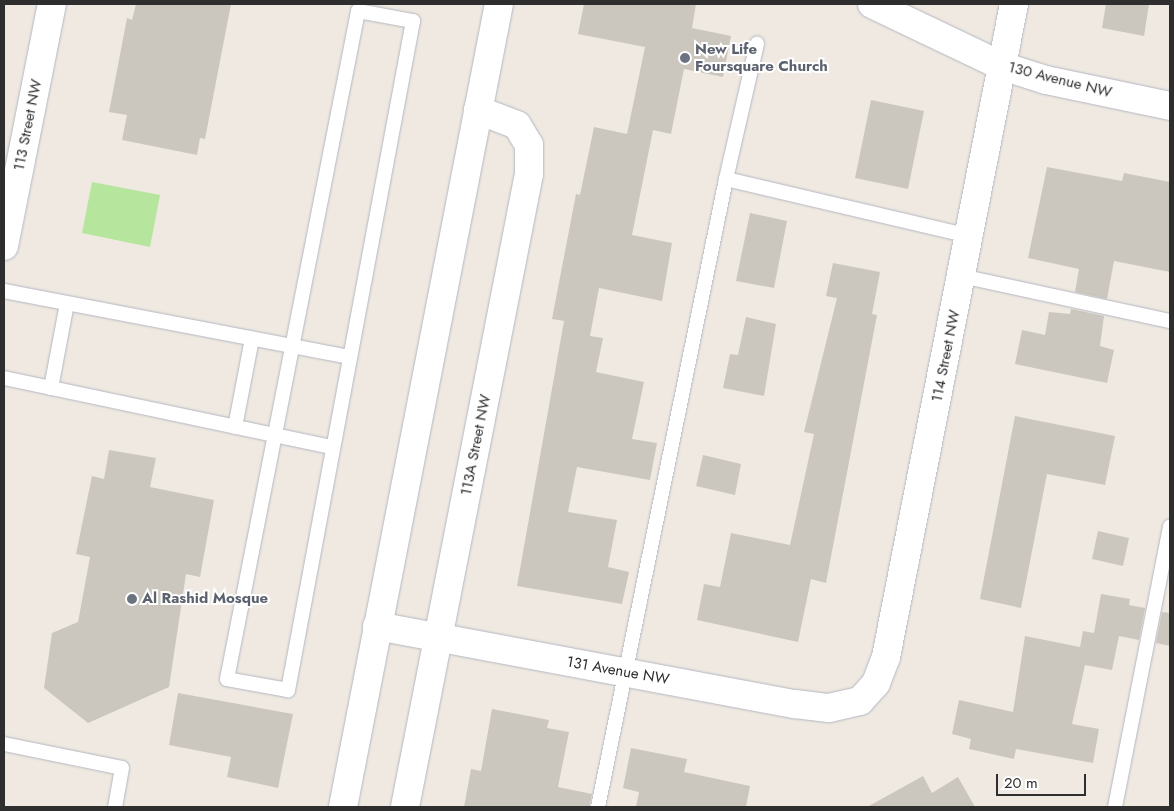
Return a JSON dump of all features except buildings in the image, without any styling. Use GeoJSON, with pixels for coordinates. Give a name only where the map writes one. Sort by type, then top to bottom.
{"type":"FeatureCollection","features":[{"type":"Feature","properties":{"kind":"street","name":"113 Street NW"},"geometry":{"type":"LineString","coordinates":[[4,246],[9,194],[52,4]]}},
{"type":"Feature","properties":{"kind":"street"},"geometry":{"type":"LineString","coordinates":[[343,807],[376,626],[498,4]]}},
{"type":"Feature","properties":{"kind":"street","name":"130 Avenue NW"},"geometry":{"type":"LineString","coordinates":[[872,4],[1002,66],[1046,80],[1170,106]]}},
{"type":"Feature","properties":{"kind":"street","name":"114 Street NW"},"geometry":{"type":"LineString","coordinates":[[860,701],[876,683],[886,657],[1014,4]]}},
{"type":"Feature","properties":{"kind":"street","name":"113A Street NW"},"geometry":{"type":"LineString","coordinates":[[405,807],[528,174],[529,145],[517,125],[478,110]]}},
{"type":"Feature","properties":{"kind":"street","name":"131 Avenue NW"},"geometry":{"type":"LineString","coordinates":[[376,626],[795,704],[829,708],[860,701]]}},
{"type":"Feature","properties":{"kind":"lane"},"geometry":{"type":"LineString","coordinates":[[358,11],[414,21],[349,357],[288,690],[227,680],[271,436],[358,11]]}},
{"type":"Feature","properties":{"kind":"lane"},"geometry":{"type":"LineString","coordinates":[[598,807],[624,671],[726,178],[758,44]]}},
{"type":"Feature","properties":{"kind":"lane"},"geometry":{"type":"LineString","coordinates":[[726,178],[969,236]]}},
{"type":"Feature","properties":{"kind":"lane"},"geometry":{"type":"LineString","coordinates":[[961,276],[1170,321]]}},
{"type":"Feature","properties":{"kind":"lane"},"geometry":{"type":"LineString","coordinates":[[4,291],[349,357]]}},
{"type":"Feature","properties":{"kind":"lane"},"geometry":{"type":"LineString","coordinates":[[51,388],[67,303]]}},
{"type":"Feature","properties":{"kind":"lane"},"geometry":{"type":"LineString","coordinates":[[235,427],[252,339]]}},
{"type":"Feature","properties":{"kind":"lane"},"geometry":{"type":"LineString","coordinates":[[4,378],[271,436],[332,447]]}},
{"type":"Feature","properties":{"kind":"lane"},"geometry":{"type":"LineString","coordinates":[[1115,807],[1170,526]]}},
{"type":"Feature","properties":{"kind":"lane"},"geometry":{"type":"LineString","coordinates":[[4,744],[122,768],[115,807]]}},
{"type":"Feature","properties":{"kind":"green space"},"geometry":{"type":"Polygon","coordinates":[[[92,182],[160,195],[150,247],[82,233],[92,182]]]}},
{"type":"Feature","properties":{"kind":"place","name":"New Life Foursquare Church"},"geometry":{"type":"Point","coordinates":[685,58]}},
{"type":"Feature","properties":{"kind":"place","name":"Al Rashid Mosque"},"geometry":{"type":"Point","coordinates":[132,599]}}]}
